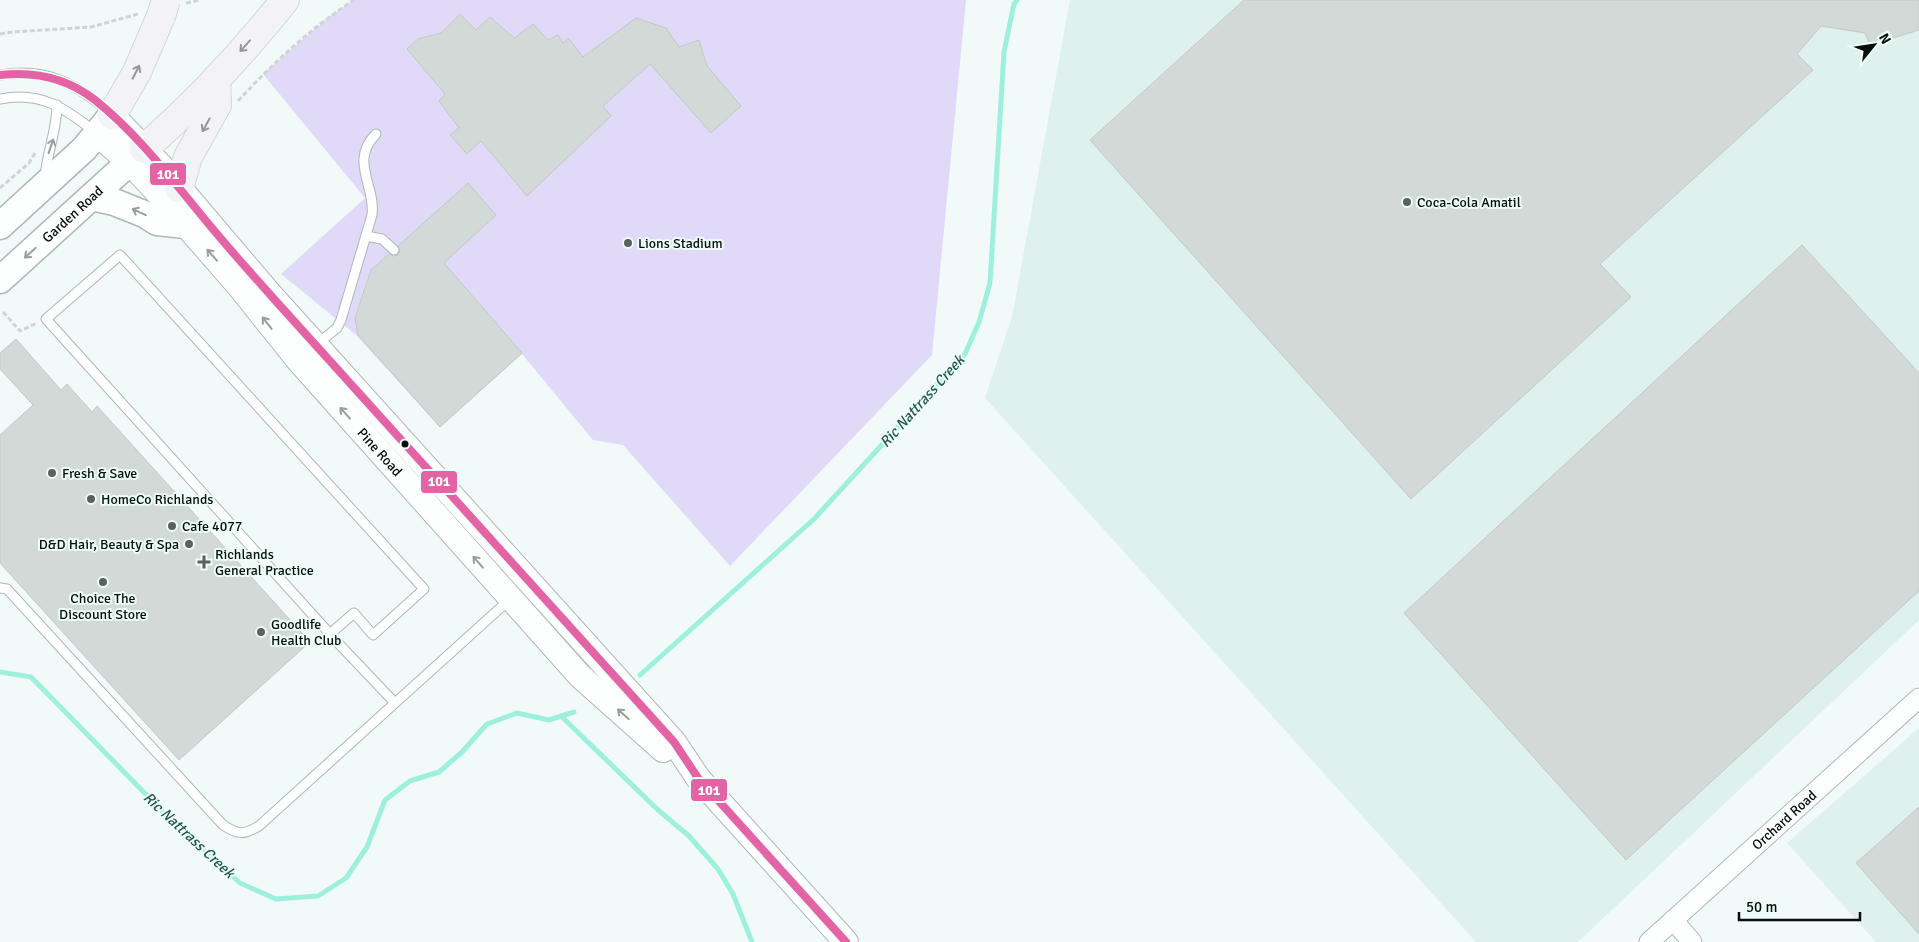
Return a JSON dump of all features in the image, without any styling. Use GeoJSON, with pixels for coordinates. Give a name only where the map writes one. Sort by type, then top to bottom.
{"type":"FeatureCollection","features":[{"type":"Feature","properties":{"kind":"highway"},"geometry":{"type":"LineString","coordinates":[[137,155],[216,79],[285,0]]}},
{"type":"Feature","properties":{"kind":"highway"},"geometry":{"type":"LineString","coordinates":[[105,124],[137,72],[163,8]]}},
{"type":"Feature","properties":{"kind":"highway"},"geometry":{"type":"LineString","coordinates":[[180,188],[188,157],[217,105],[216,79]]}},
{"type":"Feature","properties":{"kind":"main road"},"geometry":{"type":"LineString","coordinates":[[0,226],[44,187],[105,124]]}},
{"type":"Feature","properties":{"kind":"main road","name":"Garden Road"},"geometry":{"type":"LineString","coordinates":[[0,280],[137,155]]}},
{"type":"Feature","properties":{"kind":"main road"},"geometry":{"type":"LineString","coordinates":[[92,197],[114,202],[144,214],[157,222],[185,225]]}},
{"type":"Feature","properties":{"kind":"street","name":"Pine Road"},"geometry":{"type":"LineString","coordinates":[[105,124],[137,155],[180,188],[306,353]]}},
{"type":"Feature","properties":{"kind":"street","name":"Pine Road"},"geometry":{"type":"LineString","coordinates":[[137,155],[185,225],[238,285],[306,353],[520,590],[674,742],[698,778],[846,942]]}},
{"type":"Feature","properties":{"kind":"street","name":"Orchard Road"},"geometry":{"type":"LineString","coordinates":[[1649,942],[1766,834],[1919,698]]}},
{"type":"Feature","properties":{"kind":"street"},"geometry":{"type":"LineString","coordinates":[[1673,920],[1692,942]]}},
{"type":"Feature","properties":{"kind":"lane"},"geometry":{"type":"LineString","coordinates":[[0,74],[33,73],[58,78],[83,91],[105,124]]}},
{"type":"Feature","properties":{"kind":"lane"},"geometry":{"type":"LineString","coordinates":[[0,99],[26,96],[44,100],[72,114],[105,124]]}},
{"type":"Feature","properties":{"kind":"lane"},"geometry":{"type":"LineString","coordinates":[[44,187],[47,158],[57,122],[57,105]]}},
{"type":"Feature","properties":{"kind":"lane"},"geometry":{"type":"LineString","coordinates":[[306,353],[337,328],[341,320],[374,204],[364,172],[364,162],[369,141],[376,134]]}},
{"type":"Feature","properties":{"kind":"lane"},"geometry":{"type":"LineString","coordinates":[[366,236],[382,240],[394,250]]}},
{"type":"Feature","properties":{"kind":"lane"},"geometry":{"type":"LineString","coordinates":[[330,634],[354,613],[373,635],[424,589],[120,255],[46,319],[330,634],[395,703]]}},
{"type":"Feature","properties":{"kind":"lane"},"geometry":{"type":"LineString","coordinates":[[0,588],[7,589],[223,824],[232,831],[246,834],[259,826],[520,590]]}},
{"type":"Feature","properties":{"kind":"path"},"geometry":{"type":"LineString","coordinates":[[0,34],[91,27],[200,0]]}},
{"type":"Feature","properties":{"kind":"path"},"geometry":{"type":"LineString","coordinates":[[3,312],[20,331],[46,319]]}},
{"type":"Feature","properties":{"kind":"shaded area"},"geometry":{"type":"Polygon","coordinates":[[[354,0],[966,0],[932,355],[730,566],[623,445],[593,440],[522,354],[440,427],[356,335],[281,274],[365,198],[263,74],[330,16],[354,0]]]}},
{"type":"Feature","properties":{"kind":"shaded area"},"geometry":{"type":"Polygon","coordinates":[[[1070,0],[1919,0],[1919,620],[1578,942],[1476,942],[985,398],[1012,317],[1070,0]]]}},
{"type":"Feature","properties":{"kind":"shaded area"},"geometry":{"type":"Polygon","coordinates":[[[1919,728],[1919,942],[1876,942],[1787,843],[1919,728]]]}},
{"type":"Feature","properties":{"kind":"building","name":"Coca-Cola Amatil"},"geometry":{"type":"Polygon","coordinates":[[[1244,0],[1919,0],[1919,30],[1870,45],[1865,33],[1821,26],[1797,54],[1813,70],[1600,264],[1631,297],[1411,499],[1090,140],[1244,0]]]}},
{"type":"Feature","properties":{"kind":"building"},"geometry":{"type":"Polygon","coordinates":[[[460,14],[476,30],[490,17],[514,38],[533,24],[548,40],[558,35],[563,43],[568,38],[583,57],[636,18],[666,28],[679,47],[699,40],[707,66],[741,106],[711,133],[650,64],[603,106],[611,116],[527,196],[481,141],[467,154],[450,135],[459,128],[439,101],[445,94],[407,49],[418,39],[441,33],[460,14]]]}},
{"type":"Feature","properties":{"kind":"building"},"geometry":{"type":"Polygon","coordinates":[[[468,183],[496,215],[444,263],[522,353],[440,427],[358,335],[355,318],[371,270],[389,254],[393,256],[398,255],[400,251],[398,246],[468,183]]]}},
{"type":"Feature","properties":{"kind":"building"},"geometry":{"type":"Polygon","coordinates":[[[1802,245],[1919,373],[1919,591],[1626,860],[1404,613],[1802,245]]]}},
{"type":"Feature","properties":{"kind":"building","name":"HomeCo Richlands"},"geometry":{"type":"Polygon","coordinates":[[[16,339],[61,390],[67,384],[92,412],[97,406],[310,642],[179,760],[0,563],[0,435],[33,405],[0,369],[0,353],[16,339]]]}},
{"type":"Feature","properties":{"kind":"building"},"geometry":{"type":"Polygon","coordinates":[[[1919,807],[1919,934],[1856,863],[1919,807]]]}},
{"type":"Feature","properties":{"kind":"waterway","name":"Ric Nattrass Creek"},"geometry":{"type":"LineString","coordinates":[[640,675],[814,519],[965,354],[979,322],[990,283],[1004,52],[1014,4],[1017,0]]}},
{"type":"Feature","properties":{"kind":"waterway","name":"Ric Nattrass Creek"},"geometry":{"type":"LineString","coordinates":[[0,672],[31,677],[174,823],[240,883],[276,899],[318,896],[346,878],[367,847],[385,800],[410,781],[439,772],[462,752],[487,724],[517,713],[549,720],[574,712]]}},
{"type":"Feature","properties":{"kind":"waterway"},"geometry":{"type":"LineString","coordinates":[[561,716],[657,809],[689,836],[718,869],[733,894],[752,942]]}},
{"type":"Feature","properties":{"kind":"transit line","name":"101"},"geometry":{"type":"LineString","coordinates":[[0,75],[38,75],[73,86],[110,112],[137,139],[255,277],[674,742],[698,778],[846,942]]}},
{"type":"Feature","properties":{"kind":"place","name":"Coca-Cola Amatil"},"geometry":{"type":"Point","coordinates":[1407,202]}},
{"type":"Feature","properties":{"kind":"place","name":"Lions Stadium"},"geometry":{"type":"Point","coordinates":[628,243]}},
{"type":"Feature","properties":{"kind":"place","name":"Fresh & Save"},"geometry":{"type":"Point","coordinates":[52,473]}},
{"type":"Feature","properties":{"kind":"place","name":"HomeCo Richlands"},"geometry":{"type":"Point","coordinates":[91,499]}},
{"type":"Feature","properties":{"kind":"place","name":"Cafe 4077"},"geometry":{"type":"Point","coordinates":[172,526]}},
{"type":"Feature","properties":{"kind":"place","name":"D&D Hair, Beauty & Spa"},"geometry":{"type":"Point","coordinates":[189,544]}},
{"type":"Feature","properties":{"kind":"place","name":"Richlands General Practice"},"geometry":{"type":"Point","coordinates":[204,562]}},
{"type":"Feature","properties":{"kind":"place","name":"Choice The Discount Store"},"geometry":{"type":"Point","coordinates":[103,582]}},
{"type":"Feature","properties":{"kind":"place","name":"Goodlife Health Club"},"geometry":{"type":"Point","coordinates":[261,632]}}]}
